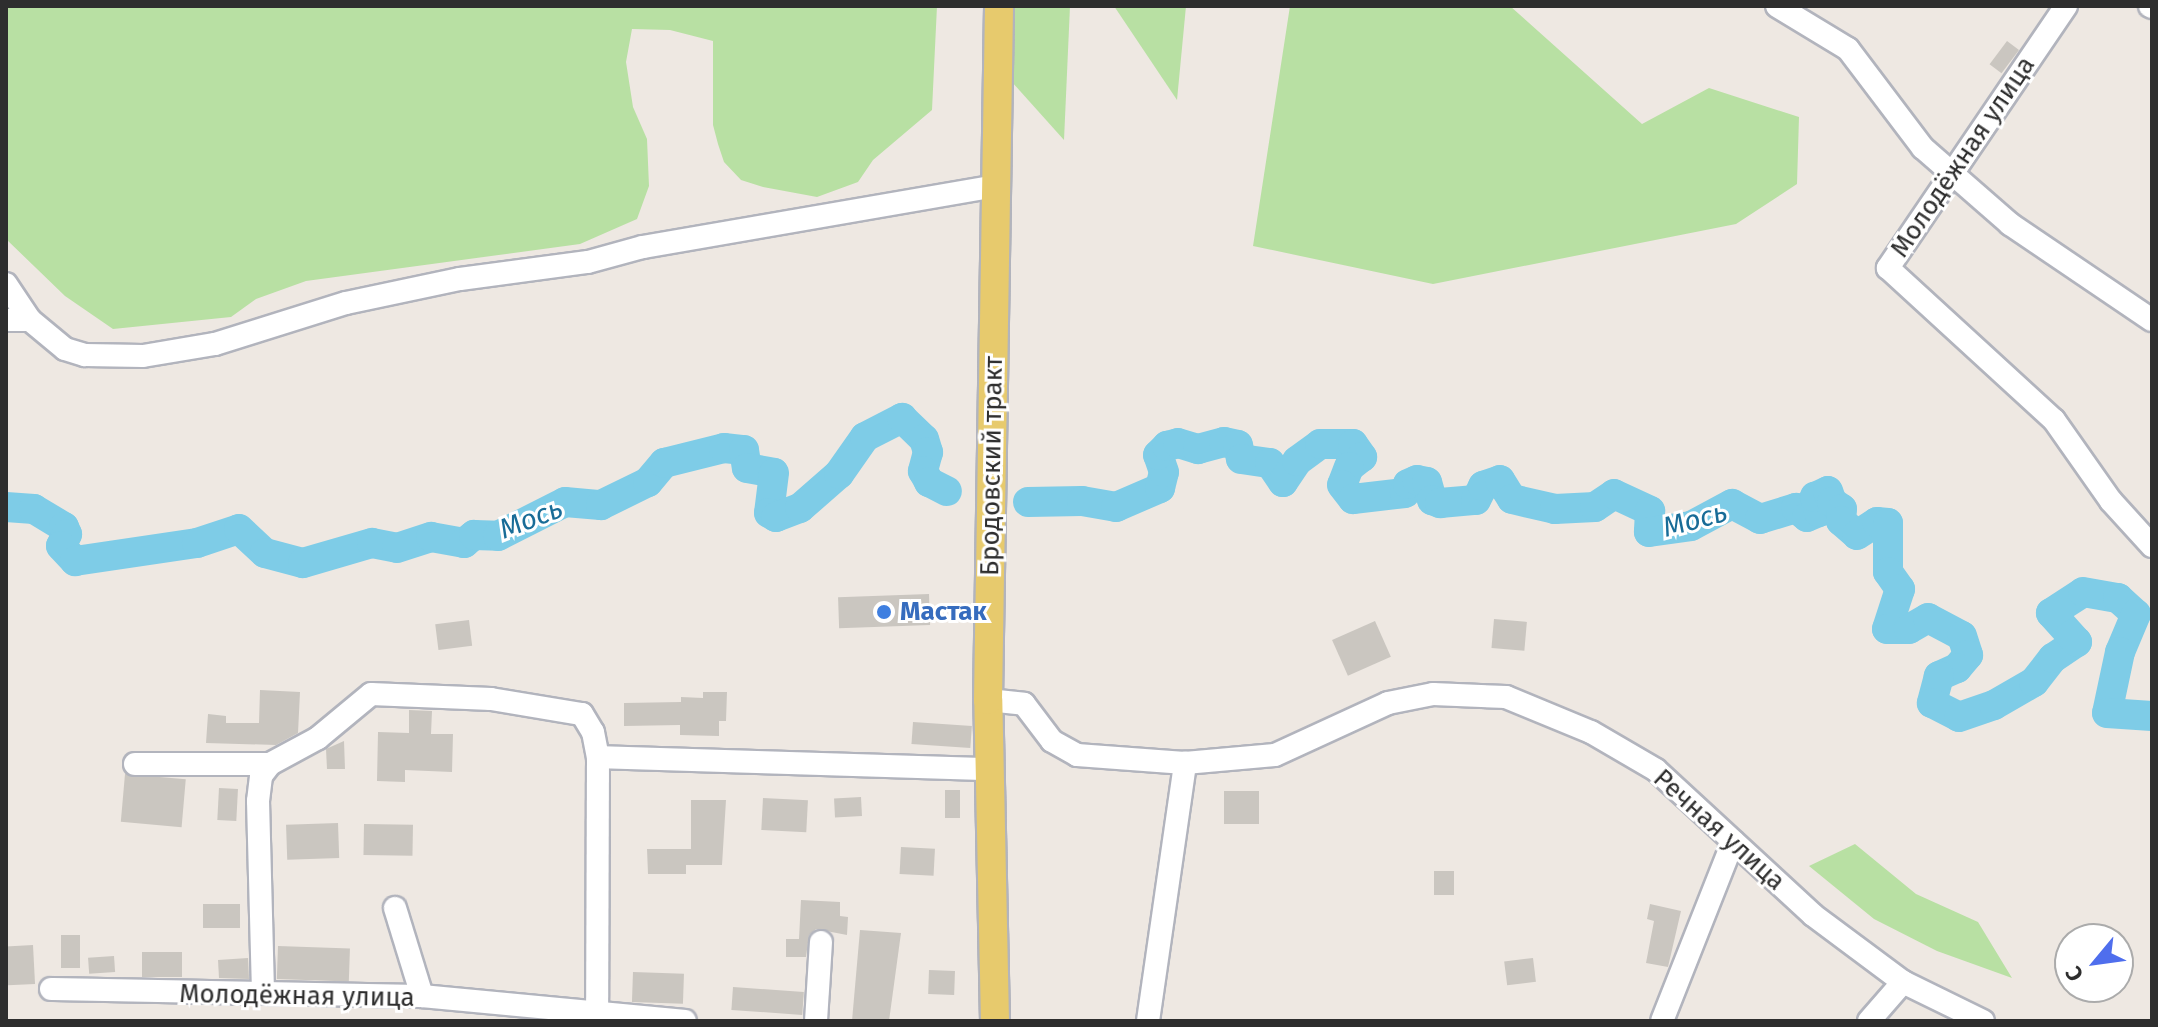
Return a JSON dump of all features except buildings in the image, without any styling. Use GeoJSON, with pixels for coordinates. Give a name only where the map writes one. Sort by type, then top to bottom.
{"type":"FeatureCollection","features":[{"type":"Feature","properties":{"kind":"main road","name":"Бродовский тракт"},"geometry":{"type":"LineString","coordinates":[[995,1021],[988,700],[999,6]]}},
{"type":"Feature","properties":{"kind":"street"},"geometry":{"type":"LineString","coordinates":[[1777,6],[1848,49],[1923,148],[2010,224],[2152,320]]}},
{"type":"Feature","properties":{"kind":"street","name":"Молодёжная улица"},"geometry":{"type":"LineString","coordinates":[[2066,6],[1888,268],[2054,420],[2111,501],[2152,546]]}},
{"type":"Feature","properties":{"kind":"street"},"geometry":{"type":"LineString","coordinates":[[6,284],[30,320],[65,349],[85,355],[143,356],[215,344],[346,303],[460,279],[588,262],[643,247],[997,186]]}},
{"type":"Feature","properties":{"kind":"street"},"geometry":{"type":"LineString","coordinates":[[6,320],[30,320]]}},
{"type":"Feature","properties":{"kind":"street"},"geometry":{"type":"LineString","coordinates":[[263,992],[258,801],[261,776],[270,764],[318,738],[371,694],[491,699],[582,714],[593,732],[598,757],[597,1018]]}},
{"type":"Feature","properties":{"kind":"street","name":"Речная улица"},"geometry":{"type":"LineString","coordinates":[[988,700],[1024,704],[1052,741],[1077,755],[1185,763],[1275,755],[1388,703],[1433,694],[1506,697],[1591,732],[1656,770],[1813,915],[1903,982],[1983,1021]]}},
{"type":"Feature","properties":{"kind":"street"},"geometry":{"type":"LineString","coordinates":[[598,757],[988,769]]}},
{"type":"Feature","properties":{"kind":"street"},"geometry":{"type":"LineString","coordinates":[[1148,1021],[1185,763]]}},
{"type":"Feature","properties":{"kind":"street"},"geometry":{"type":"LineString","coordinates":[[135,764],[270,764]]}},
{"type":"Feature","properties":{"kind":"street"},"geometry":{"type":"LineString","coordinates":[[1662,1021],[1733,842]]}},
{"type":"Feature","properties":{"kind":"street"},"geometry":{"type":"LineString","coordinates":[[395,908],[422,996]]}},
{"type":"Feature","properties":{"kind":"street"},"geometry":{"type":"LineString","coordinates":[[816,1021],[821,942]]}},
{"type":"Feature","properties":{"kind":"street"},"geometry":{"type":"LineString","coordinates":[[1869,1021],[1903,982]]}},
{"type":"Feature","properties":{"kind":"street","name":"Молодёжная улица"},"geometry":{"type":"LineString","coordinates":[[51,989],[145,995],[263,992],[422,996],[597,1018],[685,1021]]}},
{"type":"Feature","properties":{"kind":"green space"},"geometry":{"type":"Polygon","coordinates":[[[6,6],[937,6],[932,110],[873,160],[858,182],[817,197],[763,187],[741,180],[724,162],[713,125],[713,41],[670,30],[632,29],[626,62],[633,107],[647,139],[649,186],[637,219],[580,244],[306,281],[256,299],[231,317],[113,329],[65,296],[6,239],[6,6]]]}},
{"type":"Feature","properties":{"kind":"green space"},"geometry":{"type":"Polygon","coordinates":[[[1011,6],[1070,6],[1064,140],[1011,81],[1011,6]]]}},
{"type":"Feature","properties":{"kind":"green space"},"geometry":{"type":"Polygon","coordinates":[[[1114,6],[1186,6],[1177,100],[1114,6]]]}},
{"type":"Feature","properties":{"kind":"green space"},"geometry":{"type":"Polygon","coordinates":[[[1290,6],[1510,6],[1642,124],[1709,88],[1799,117],[1797,184],[1736,224],[1433,284],[1253,246],[1290,6]]]}},
{"type":"Feature","properties":{"kind":"green space"},"geometry":{"type":"Polygon","coordinates":[[[1855,844],[1916,894],[1978,922],[2012,978],[1937,951],[1874,919],[1809,866],[1855,844]]]}},
{"type":"Feature","properties":{"kind":"waterway","name":"Мось"},"geometry":{"type":"LineString","coordinates":[[6,507],[34,509],[64,527],[67,534],[61,546],[75,561],[197,543],[239,529],[265,553],[303,563],[372,543],[397,548],[431,537],[464,543],[474,535],[498,536],[565,502],[601,505],[648,482],[664,463],[724,448],[744,450],[747,468],[774,473],[769,513],[776,517],[800,508],[839,474],[865,437],[902,418],[924,439],[928,452],[923,471],[929,482],[947,491]]}},
{"type":"Feature","properties":{"kind":"waterway","name":"Мось"},"geometry":{"type":"LineString","coordinates":[[1028,502],[1082,501],[1116,507],[1160,488],[1164,472],[1158,455],[1167,446],[1178,443],[1198,449],[1224,442],[1238,445],[1241,459],[1270,463],[1283,482],[1297,461],[1320,444],[1353,444],[1362,457],[1349,467],[1342,485],[1353,499],[1405,493],[1408,484],[1417,480],[1427,482],[1432,500],[1440,503],[1476,500],[1483,486],[1500,480],[1512,499],[1555,509],[1595,507],[1614,494],[1650,511],[1649,532],[1691,526],[1732,504],[1760,519],[1796,508],[1807,517],[1819,512],[1815,497],[1828,491],[1832,502],[1842,509],[1841,521],[1857,535],[1877,522],[1888,523],[1888,572],[1900,589],[1887,629],[1909,629],[1928,618],[1962,636],[1968,655],[1957,668],[1939,676],[1932,703],[1959,717],[1994,705],[2034,682],[2053,658],[2077,642],[2051,613],[2083,592],[2118,598],[2136,614],[2120,652],[2107,713],[2152,716]]}},
{"type":"Feature","properties":{"kind":"place","name":"Мастак"},"geometry":{"type":"Point","coordinates":[884,612]}}]}
